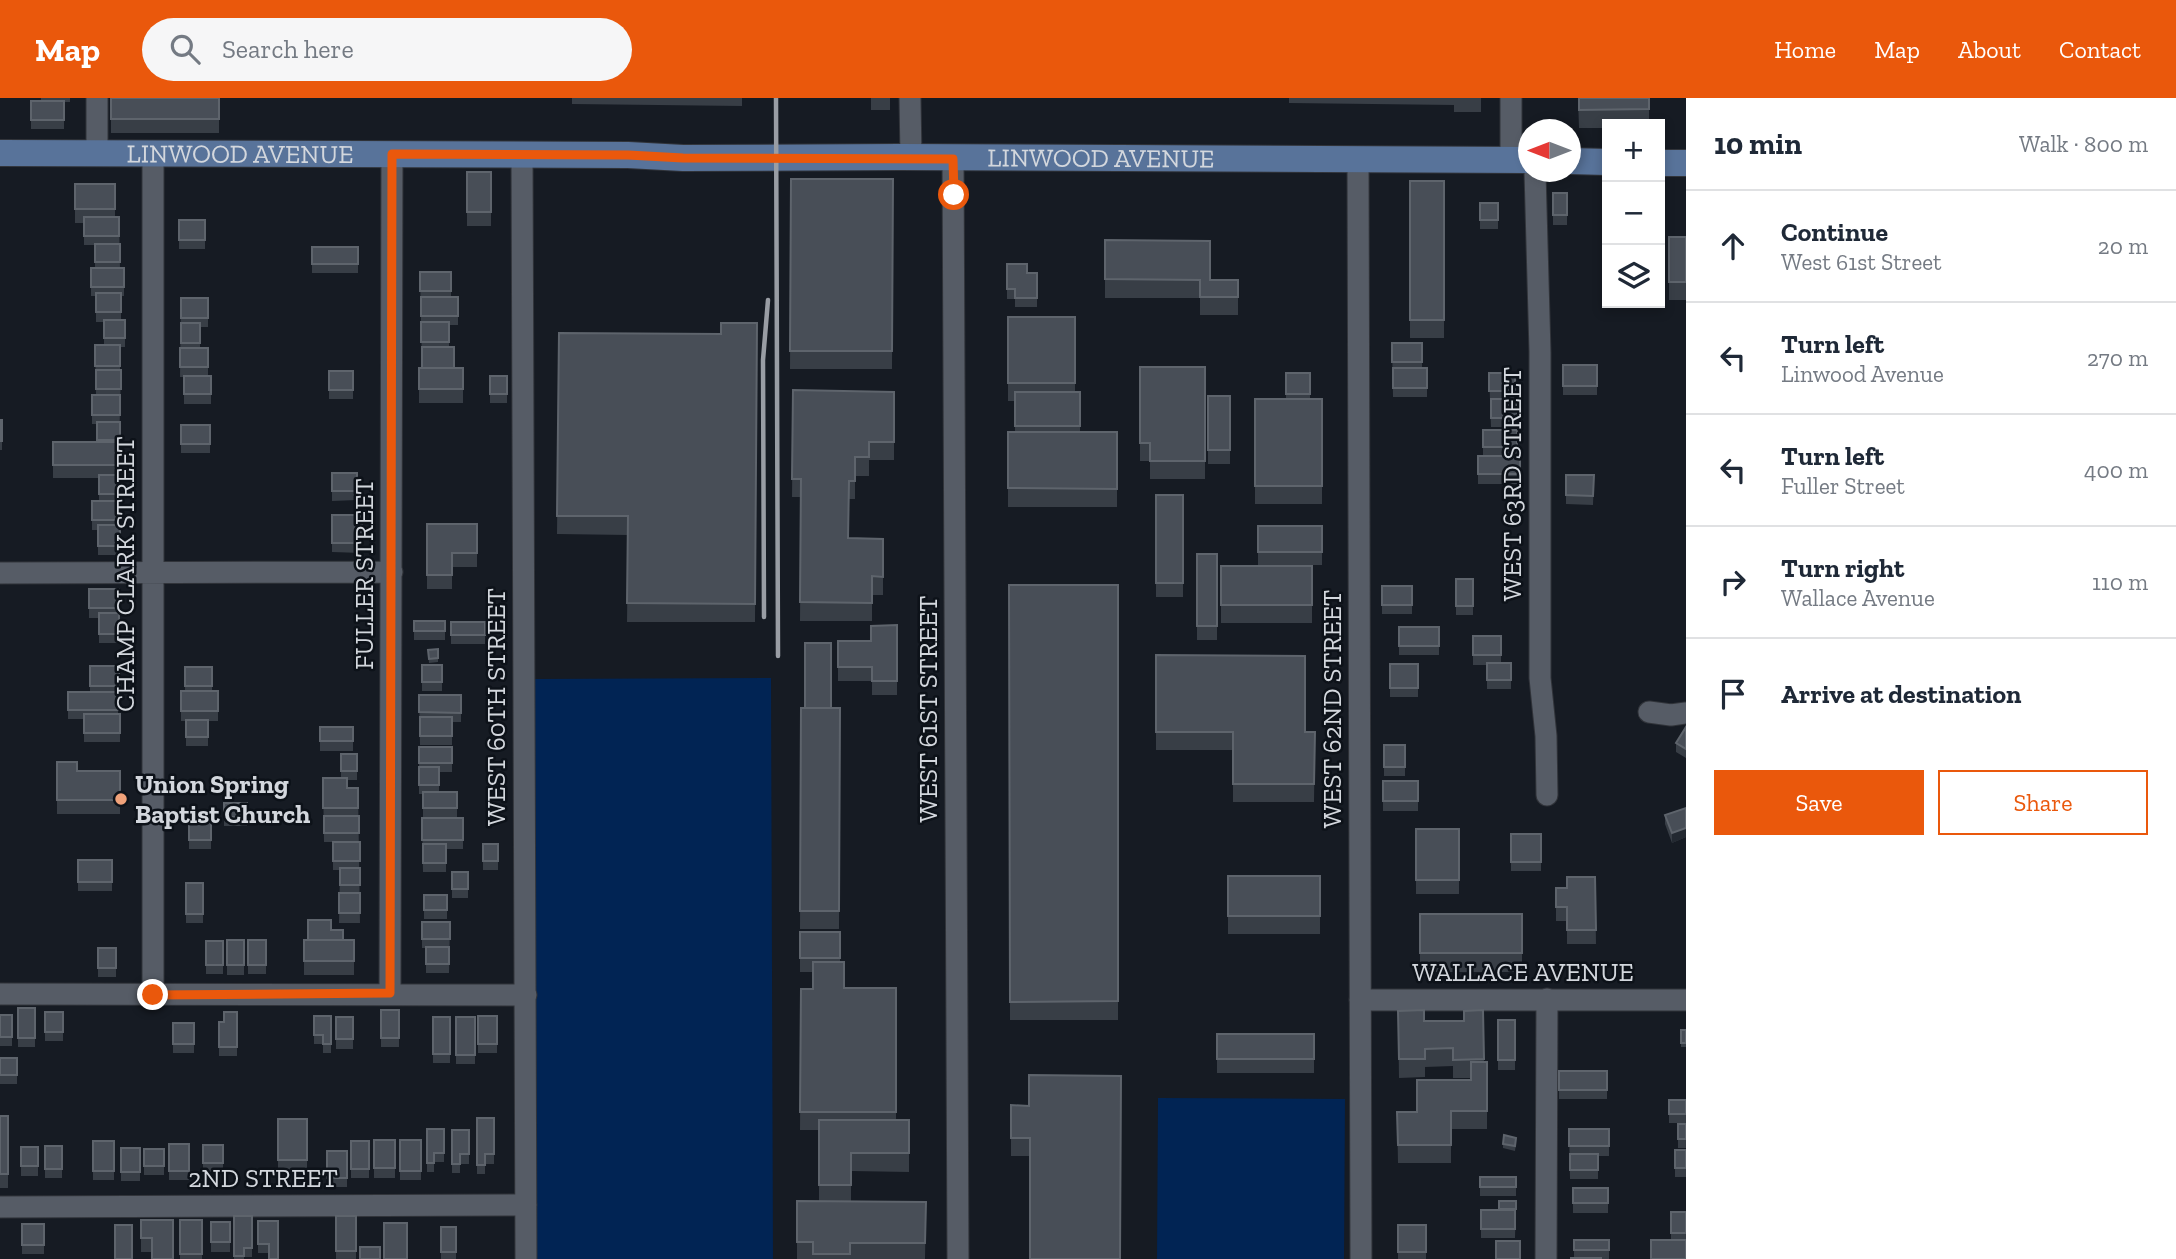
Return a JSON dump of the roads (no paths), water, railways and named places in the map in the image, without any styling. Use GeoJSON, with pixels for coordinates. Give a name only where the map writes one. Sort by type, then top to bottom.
{"type":"FeatureCollection","features":[{"type":"Feature","properties":{"kind":"main road","name":"LINWOOD AVENUE"},"geometry":{"type":"LineString","coordinates":[[0,153],[1358,159],[1518,164]]}},
{"type":"Feature","properties":{"kind":"main road"},"geometry":{"type":"LineString","coordinates":[[1581,161],[1602,162]]}},
{"type":"Feature","properties":{"kind":"main road"},"geometry":{"type":"LineString","coordinates":[[1665,163],[1686,163]]}},
{"type":"Feature","properties":{"kind":"street"},"geometry":{"type":"LineString","coordinates":[[97,98],[97,152]]}},
{"type":"Feature","properties":{"kind":"street"},"geometry":{"type":"LineString","coordinates":[[910,98],[911,157]]}},
{"type":"Feature","properties":{"kind":"street","name":"WEST 63RD STREET"},"geometry":{"type":"LineString","coordinates":[[1511,98],[1518,131]]}},
{"type":"Feature","properties":{"kind":"street","name":"CHAMP CLARK STREET"},"geometry":{"type":"LineString","coordinates":[[153,153],[153,995]]}},
{"type":"Feature","properties":{"kind":"street","name":"FULLER STREET"},"geometry":{"type":"LineString","coordinates":[[390,993],[392,154]]}},
{"type":"Feature","properties":{"kind":"street","name":"WEST 60TH STREET"},"geometry":{"type":"LineString","coordinates":[[522,155],[526,1259]]}},
{"type":"Feature","properties":{"kind":"street","name":"WEST 61ST STREET"},"geometry":{"type":"LineString","coordinates":[[953,159],[958,1259]]}},
{"type":"Feature","properties":{"kind":"street","name":"WEST 62ND STREET"},"geometry":{"type":"LineString","coordinates":[[1358,159],[1361,1259]]}},
{"type":"Feature","properties":{"kind":"street","name":"WEST 63RD STREET"},"geometry":{"type":"LineString","coordinates":[[1526,182],[1540,352],[1539,678],[1546,736],[1547,795]]}},
{"type":"Feature","properties":{"kind":"street"},"geometry":{"type":"LineString","coordinates":[[0,573],[392,572]]}},
{"type":"Feature","properties":{"kind":"street"},"geometry":{"type":"LineString","coordinates":[[1648,712],[1671,715],[1686,713]]}},
{"type":"Feature","properties":{"kind":"street"},"geometry":{"type":"LineString","coordinates":[[0,994],[526,995]]}},
{"type":"Feature","properties":{"kind":"street"},"geometry":{"type":"LineString","coordinates":[[1546,1259],[1547,999]]}},
{"type":"Feature","properties":{"kind":"street","name":"WALLACE AVENUE"},"geometry":{"type":"LineString","coordinates":[[1360,1000],[1686,1000]]}},
{"type":"Feature","properties":{"kind":"street","name":"2ND STREET"},"geometry":{"type":"LineString","coordinates":[[0,1207],[526,1205]]}},
{"type":"Feature","properties":{"kind":"railway"},"geometry":{"type":"LineString","coordinates":[[776,98],[778,656]]}},
{"type":"Feature","properties":{"kind":"railway"},"geometry":{"type":"LineString","coordinates":[[764,617],[763,360],[768,300]]}},
{"type":"Feature","properties":{"kind":"place","name":"Union Spring Baptist Church"},"geometry":{"type":"Point","coordinates":[121,799]}}]}
